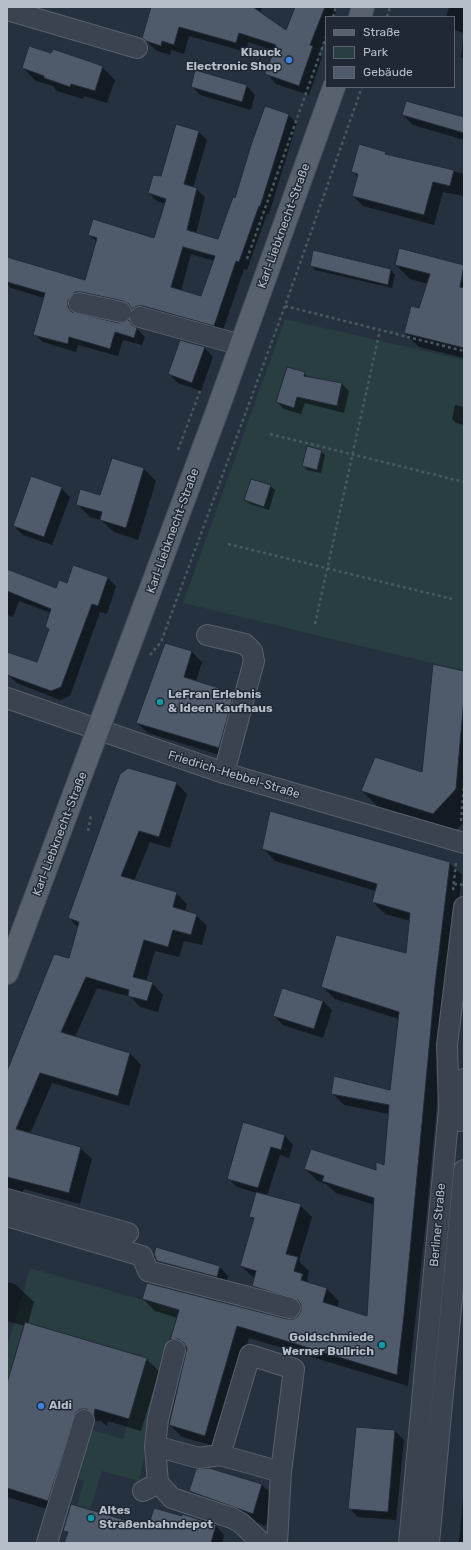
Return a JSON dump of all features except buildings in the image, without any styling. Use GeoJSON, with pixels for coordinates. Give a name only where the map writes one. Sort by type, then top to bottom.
{"type":"FeatureCollection","features":[{"type":"Feature","properties":{"kind":"main road","name":"Karl-Liebknecht-Straße"},"geometry":{"type":"LineString","coordinates":[[7,973],[99,730],[241,345],[334,88]]}},
{"type":"Feature","properties":{"kind":"street"},"geometry":{"type":"LineString","coordinates":[[7,10],[137,48]]}},
{"type":"Feature","properties":{"kind":"street"},"geometry":{"type":"LineString","coordinates":[[79,303],[121,312]]}},
{"type":"Feature","properties":{"kind":"street"},"geometry":{"type":"LineString","coordinates":[[140,317],[241,345]]}},
{"type":"Feature","properties":{"kind":"street"},"geometry":{"type":"LineString","coordinates":[[207,635],[245,644],[252,651],[254,661],[224,773]]}},
{"type":"Feature","properties":{"kind":"street","name":"Friedrich-Hebbel-Straße"},"geometry":{"type":"LineString","coordinates":[[7,698],[224,773],[464,843]]}},
{"type":"Feature","properties":{"kind":"street","name":"Berliner Straße"},"geometry":{"type":"LineString","coordinates":[[409,1543],[449,1109],[448,1045],[464,907]]}},
{"type":"Feature","properties":{"kind":"street"},"geometry":{"type":"LineString","coordinates":[[419,1543],[464,1079]]}},
{"type":"Feature","properties":{"kind":"street"},"geometry":{"type":"LineString","coordinates":[[429,1543],[464,1170]]}},
{"type":"Feature","properties":{"kind":"street"},"geometry":{"type":"LineString","coordinates":[[7,1199],[128,1233]]}},
{"type":"Feature","properties":{"kind":"street"},"geometry":{"type":"LineString","coordinates":[[7,1216],[142,1256],[148,1271],[290,1308]]}},
{"type":"Feature","properties":{"kind":"street"},"geometry":{"type":"LineString","coordinates":[[437,1543],[464,1242]]}},
{"type":"Feature","properties":{"kind":"street"},"geometry":{"type":"LineString","coordinates":[[175,1350],[158,1419],[150,1487],[172,1498],[232,1518],[241,1523],[262,1543]]}},
{"type":"Feature","properties":{"kind":"street"},"geometry":{"type":"LineString","coordinates":[[220,1455],[250,1355],[294,1369],[281,1472],[277,1543]]}},
{"type":"Feature","properties":{"kind":"street"},"geometry":{"type":"LineString","coordinates":[[47,1543],[84,1420]]}},
{"type":"Feature","properties":{"kind":"street"},"geometry":{"type":"LineString","coordinates":[[155,1446],[199,1458],[220,1455],[281,1472]]}},
{"type":"Feature","properties":{"kind":"path"},"geometry":{"type":"LineString","coordinates":[[161,642],[285,306],[362,88]]}},
{"type":"Feature","properties":{"kind":"path"},"geometry":{"type":"LineString","coordinates":[[285,306],[464,352]]}},
{"type":"Feature","properties":{"kind":"path"},"geometry":{"type":"LineString","coordinates":[[315,624],[380,330]]}},
{"type":"Feature","properties":{"kind":"path"},"geometry":{"type":"LineString","coordinates":[[270,434],[464,482]]}},
{"type":"Feature","properties":{"kind":"path"},"geometry":{"type":"LineString","coordinates":[[228,544],[452,600]]}},
{"type":"Feature","properties":{"kind":"path"},"geometry":{"type":"LineString","coordinates":[[454,884],[464,885]]}},
{"type":"Feature","properties":{"kind":"green space"},"geometry":{"type":"Polygon","coordinates":[[[285,319],[464,360],[464,671],[183,603],[285,319]]]}},
{"type":"Feature","properties":{"kind":"green space"},"geometry":{"type":"Polygon","coordinates":[[[30,1268],[179,1310],[167,1348],[139,1481],[102,1471],[90,1510],[77,1506],[84,1481],[75,1478],[89,1429],[123,1439],[147,1358],[25,1322],[7,1383],[7,1348],[30,1268]]]}},
{"type":"Feature","properties":{"kind":"place","name":"Klauck Electronic Shop"},"geometry":{"type":"Point","coordinates":[289,60]}},
{"type":"Feature","properties":{"kind":"place","name":"LeFran Erlebnis & Ideen Kaufhaus"},"geometry":{"type":"Point","coordinates":[160,702]}},
{"type":"Feature","properties":{"kind":"place","name":"Goldschmiede Werner Bullrich"},"geometry":{"type":"Point","coordinates":[382,1345]}},
{"type":"Feature","properties":{"kind":"place","name":"Aldi"},"geometry":{"type":"Point","coordinates":[41,1406]}},
{"type":"Feature","properties":{"kind":"place","name":"Altes Straßenbahndepot"},"geometry":{"type":"Point","coordinates":[91,1518]}}]}
